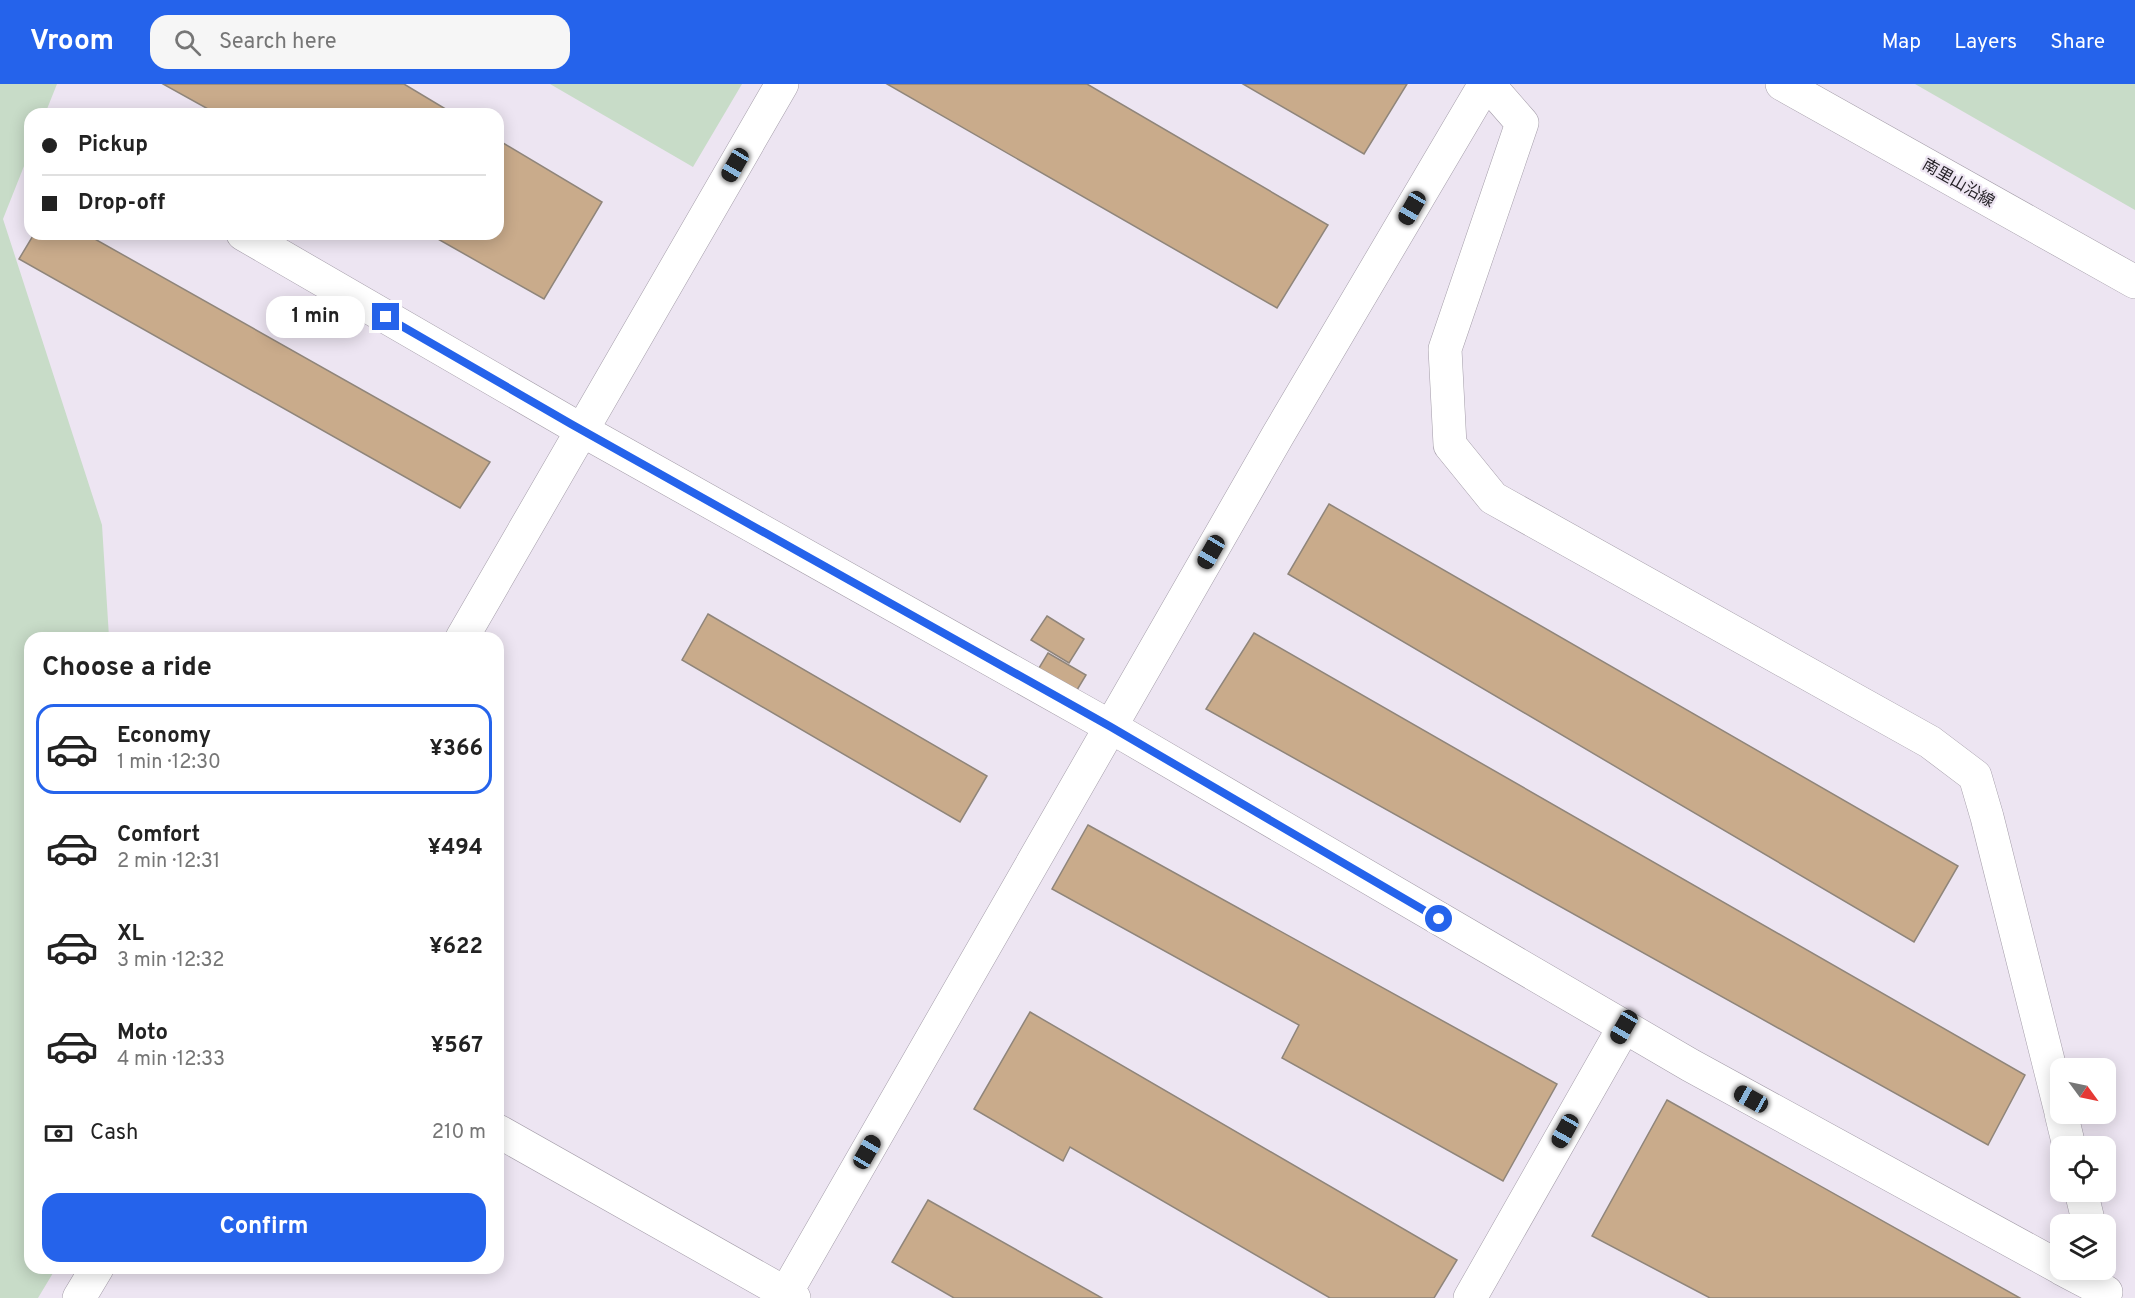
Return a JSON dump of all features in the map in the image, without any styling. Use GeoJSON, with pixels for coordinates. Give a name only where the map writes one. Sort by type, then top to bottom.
{"type":"FeatureCollection","features":[{"type":"Feature","properties":{"kind":"street"},"geometry":{"type":"LineString","coordinates":[[465,632],[782,84]]}},
{"type":"Feature","properties":{"kind":"street"},"geometry":{"type":"LineString","coordinates":[[504,1134],[788,1296],[1278,435],[1486,84],[1522,123],[1445,349],[1450,445],[1493,498],[1930,742],[1975,776],[1988,817],[2050,1068]]}},
{"type":"Feature","properties":{"kind":"street","name":"南里山沿線"},"geometry":{"type":"LineString","coordinates":[[1782,84],[2135,282]]}},
{"type":"Feature","properties":{"kind":"street"},"geometry":{"type":"LineString","coordinates":[[253,240],[582,430],[1111,727],[1710,1076],[2050,1262]]}},
{"type":"Feature","properties":{"kind":"street"},"geometry":{"type":"LineString","coordinates":[[1470,1298],[1624,1027]]}},
{"type":"Feature","properties":{"kind":"street"},"geometry":{"type":"LineString","coordinates":[[79,1298],[93,1274]]}},
{"type":"Feature","properties":{"kind":"street"},"geometry":{"type":"LineString","coordinates":[[2090,1280],[2105,1286]]}},
{"type":"Feature","properties":{"kind":"green space"},"geometry":{"type":"Polygon","coordinates":[[[0,84],[57,84],[47,108],[24,108],[24,166],[3,219],[102,525],[109,632],[24,632],[24,1274],[52,1274],[38,1298],[0,1298],[0,84]]]}},
{"type":"Feature","properties":{"kind":"green space"},"geometry":{"type":"Polygon","coordinates":[[[550,84],[742,84],[693,167],[550,84]]]}},
{"type":"Feature","properties":{"kind":"green space"},"geometry":{"type":"Polygon","coordinates":[[[1915,84],[2135,84],[2135,210],[1915,84]]]}},
{"type":"Feature","properties":{"kind":"building"},"geometry":{"type":"Polygon","coordinates":[[[163,84],[404,84],[444,108],[206,108],[163,84]]]}},
{"type":"Feature","properties":{"kind":"building"},"geometry":{"type":"Polygon","coordinates":[[[887,84],[1087,84],[1328,225],[1277,308],[887,84]]]}},
{"type":"Feature","properties":{"kind":"building"},"geometry":{"type":"Polygon","coordinates":[[[1243,84],[1407,84],[1364,154],[1243,84]]]}},
{"type":"Feature","properties":{"kind":"building"},"geometry":{"type":"Polygon","coordinates":[[[504,144],[602,202],[544,299],[440,240],[504,240],[504,144]]]}},
{"type":"Feature","properties":{"kind":"building"},"geometry":{"type":"Polygon","coordinates":[[[30,240],[97,240],[490,462],[460,508],[19,259],[30,240]]]}},
{"type":"Feature","properties":{"kind":"building"},"geometry":{"type":"Polygon","coordinates":[[[1329,504],[1958,866],[1914,942],[1288,574],[1329,504]]]}},
{"type":"Feature","properties":{"kind":"building"},"geometry":{"type":"Polygon","coordinates":[[[708,614],[987,776],[960,822],[682,660],[708,614]]]}},
{"type":"Feature","properties":{"kind":"building"},"geometry":{"type":"Polygon","coordinates":[[[1047,616],[1084,639],[1069,663],[1031,640],[1047,616]]]}},
{"type":"Feature","properties":{"kind":"building"},"geometry":{"type":"Polygon","coordinates":[[[1254,633],[2025,1075],[1988,1145],[1206,709],[1254,633]]]}},
{"type":"Feature","properties":{"kind":"building"},"geometry":{"type":"Polygon","coordinates":[[[1048,653],[1086,675],[1071,700],[1033,678],[1048,653]]]}},
{"type":"Feature","properties":{"kind":"building"},"geometry":{"type":"Polygon","coordinates":[[[1088,825],[1557,1084],[1503,1181],[1282,1058],[1299,1025],[1052,889],[1088,825]]]}},
{"type":"Feature","properties":{"kind":"building"},"geometry":{"type":"Polygon","coordinates":[[[1030,1012],[1457,1260],[1434,1298],[1330,1298],[1070,1147],[1063,1161],[974,1109],[1030,1012]]]}},
{"type":"Feature","properties":{"kind":"building"},"geometry":{"type":"Polygon","coordinates":[[[1667,1100],[2020,1298],[1710,1298],[1592,1236],[1667,1100]]]}},
{"type":"Feature","properties":{"kind":"building"},"geometry":{"type":"Polygon","coordinates":[[[928,1200],[1102,1298],[954,1298],[892,1262],[928,1200]]]}},
{"type":"Feature","properties":{"kind":"route"},"geometry":{"type":"LineString","coordinates":[[386,317],[571,424],[1111,727],[1439,919]]}}]}
